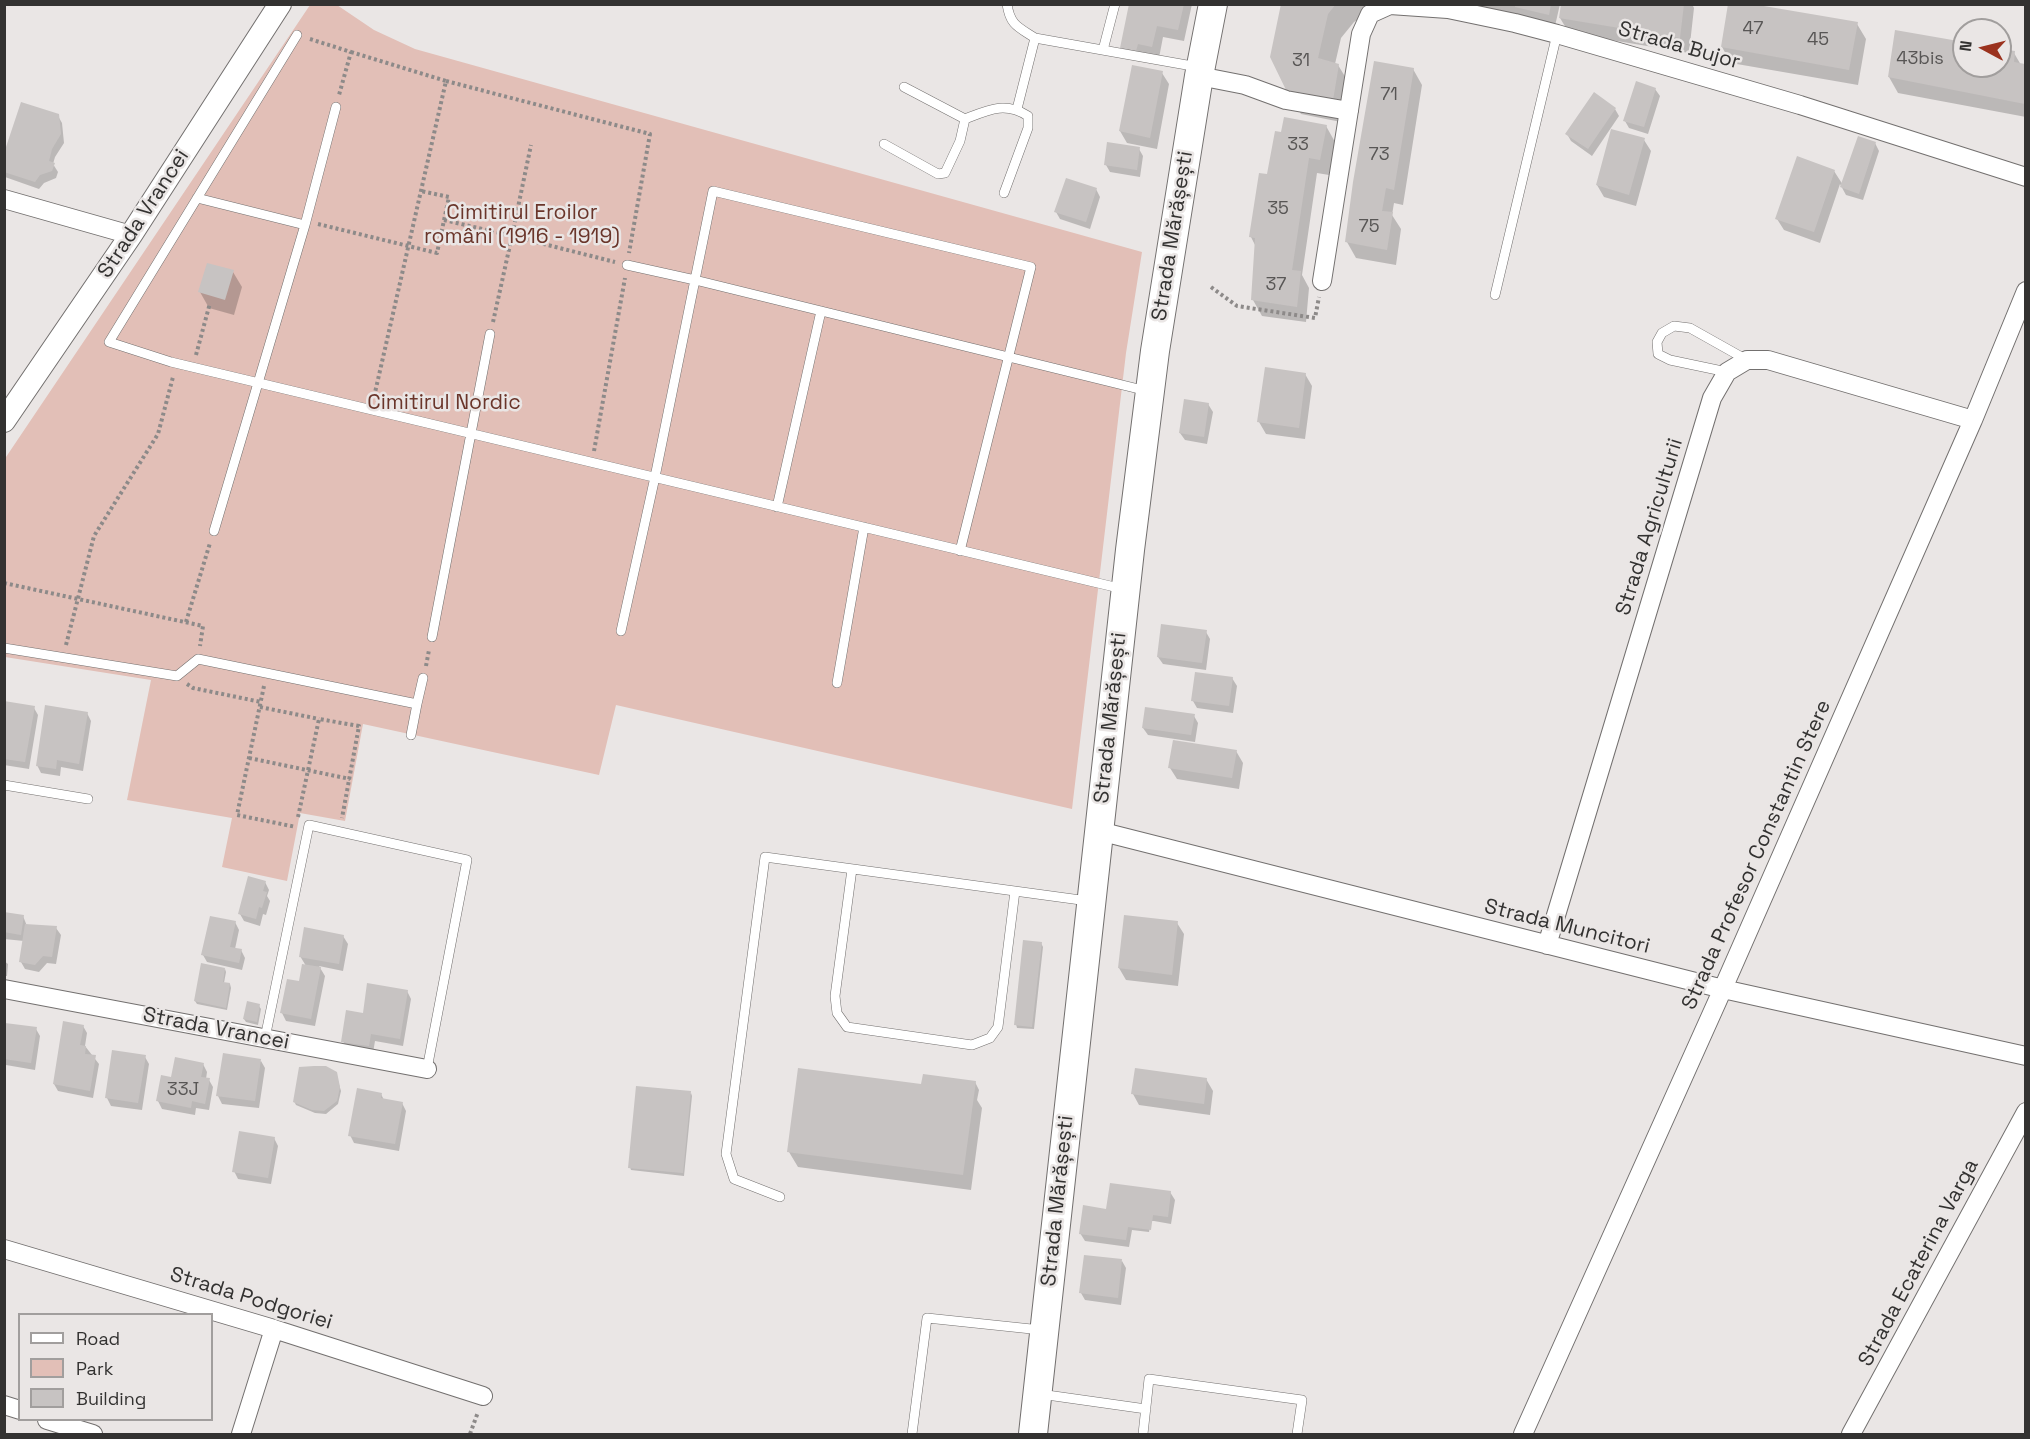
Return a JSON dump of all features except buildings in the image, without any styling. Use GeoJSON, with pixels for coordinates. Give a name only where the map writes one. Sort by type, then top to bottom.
{"type":"FeatureCollection","features":[{"type":"Feature","properties":{"kind":"main road","name":"Strada Mărășești"},"geometry":{"type":"LineString","coordinates":[[1033,1434],[1125,590],[1150,392],[1200,72],[1213,4]]}},
{"type":"Feature","properties":{"kind":"street","name":"Strada Vrancei"},"geometry":{"type":"LineString","coordinates":[[4,421],[131,235],[279,4]]}},
{"type":"Feature","properties":{"kind":"street","name":"Strada Bujor"},"geometry":{"type":"LineString","coordinates":[[1322,281],[1361,34],[1370,14],[1390,5],[1448,9],[1557,34],[1800,105],[2025,177]]}},
{"type":"Feature","properties":{"kind":"street"},"geometry":{"type":"LineString","coordinates":[[1200,72],[1286,100],[1349,111]]}},
{"type":"Feature","properties":{"kind":"street"},"geometry":{"type":"LineString","coordinates":[[4,199],[131,235]]}},
{"type":"Feature","properties":{"kind":"street","name":"Strada Profesor Constantin Stere"},"geometry":{"type":"LineString","coordinates":[[1523,1434],[1723,989],[1973,420],[2025,291]]}},
{"type":"Feature","properties":{"kind":"street"},"geometry":{"type":"LineString","coordinates":[[1747,360],[1768,360],[1973,420]]}},
{"type":"Feature","properties":{"kind":"street","name":"Strada Agriculturii"},"geometry":{"type":"LineString","coordinates":[[1546,945],[1712,398],[1727,372],[1747,360]]}},
{"type":"Feature","properties":{"kind":"street","name":"Strada Muncitori"},"geometry":{"type":"LineString","coordinates":[[1100,831],[1723,989],[2025,1056]]}},
{"type":"Feature","properties":{"kind":"street","name":"Strada Vrancei"},"geometry":{"type":"LineString","coordinates":[[4,989],[427,1069]]}},
{"type":"Feature","properties":{"kind":"street","name":"Strada Ecaterina Varga"},"geometry":{"type":"LineString","coordinates":[[1851,1434],[2025,1112]]}},
{"type":"Feature","properties":{"kind":"street","name":"Strada Podgoriei"},"geometry":{"type":"LineString","coordinates":[[4,1249],[274,1329],[483,1396]]}},
{"type":"Feature","properties":{"kind":"street"},"geometry":{"type":"LineString","coordinates":[[242,1434],[274,1329]]}},
{"type":"Feature","properties":{"kind":"street"},"geometry":{"type":"LineString","coordinates":[[53,1421],[93,1434]]}},
{"type":"Feature","properties":{"kind":"lane"},"geometry":{"type":"LineString","coordinates":[[1007,4],[1009,17],[1014,25],[1035,38],[1200,72]]}},
{"type":"Feature","properties":{"kind":"lane"},"geometry":{"type":"LineString","coordinates":[[1102,50],[1115,4]]}},
{"type":"Feature","properties":{"kind":"lane"},"geometry":{"type":"LineString","coordinates":[[1495,295],[1557,34]]}},
{"type":"Feature","properties":{"kind":"lane"},"geometry":{"type":"LineString","coordinates":[[297,35],[109,342],[192,367],[1125,590]]}},
{"type":"Feature","properties":{"kind":"lane"},"geometry":{"type":"LineString","coordinates":[[1017,109],[1035,38]]}},
{"type":"Feature","properties":{"kind":"lane"},"geometry":{"type":"LineString","coordinates":[[904,87],[964,119],[994,107],[1017,109],[1028,116],[1028,128],[1004,193]]}},
{"type":"Feature","properties":{"kind":"lane"},"geometry":{"type":"LineString","coordinates":[[214,531],[305,223],[336,107]]}},
{"type":"Feature","properties":{"kind":"lane"},"geometry":{"type":"LineString","coordinates":[[884,144],[938,174],[945,173],[960,141],[964,119]]}},
{"type":"Feature","properties":{"kind":"lane"},"geometry":{"type":"LineString","coordinates":[[621,631],[713,191],[1031,267],[960,550]]}},
{"type":"Feature","properties":{"kind":"lane"},"geometry":{"type":"LineString","coordinates":[[197,198],[305,223]]}},
{"type":"Feature","properties":{"kind":"lane"},"geometry":{"type":"LineString","coordinates":[[627,265],[1150,392]]}},
{"type":"Feature","properties":{"kind":"lane"},"geometry":{"type":"LineString","coordinates":[[777,507],[821,311]]}},
{"type":"Feature","properties":{"kind":"lane"},"geometry":{"type":"LineString","coordinates":[[1727,372],[1671,360],[1658,354],[1657,342],[1662,333],[1674,326],[1690,328],[1747,360]]}},
{"type":"Feature","properties":{"kind":"lane"},"geometry":{"type":"LineString","coordinates":[[432,637],[490,334]]}},
{"type":"Feature","properties":{"kind":"lane"},"geometry":{"type":"LineString","coordinates":[[837,683],[864,527]]}},
{"type":"Feature","properties":{"kind":"lane"},"geometry":{"type":"LineString","coordinates":[[4,648],[177,676],[198,659],[417,704]]}},
{"type":"Feature","properties":{"kind":"lane"},"geometry":{"type":"LineString","coordinates":[[411,735],[423,678]]}},
{"type":"Feature","properties":{"kind":"lane"},"geometry":{"type":"LineString","coordinates":[[4,785],[88,799]]}},
{"type":"Feature","properties":{"kind":"lane"},"geometry":{"type":"LineString","coordinates":[[265,1038],[309,825],[467,860],[427,1069]]}},
{"type":"Feature","properties":{"kind":"lane"},"geometry":{"type":"LineString","coordinates":[[780,1197],[734,1179],[726,1154],[765,857],[1092,902]]}},
{"type":"Feature","properties":{"kind":"lane"},"geometry":{"type":"LineString","coordinates":[[852,868],[835,996],[837,1013],[846,1027],[972,1045],[990,1038],[998,1027],[1015,891]]}},
{"type":"Feature","properties":{"kind":"lane"},"geometry":{"type":"LineString","coordinates":[[912,1434],[927,1318],[1044,1330]]}},
{"type":"Feature","properties":{"kind":"lane"},"geometry":{"type":"LineString","coordinates":[[1143,1434],[1149,1379],[1302,1400],[1297,1434]]}},
{"type":"Feature","properties":{"kind":"lane"},"geometry":{"type":"LineString","coordinates":[[1037,1394],[1146,1409]]}},
{"type":"Feature","properties":{"kind":"path"},"geometry":{"type":"LineString","coordinates":[[297,35],[446,81],[650,134],[592,462]]}},
{"type":"Feature","properties":{"kind":"path"},"geometry":{"type":"LineString","coordinates":[[336,107],[351,52]]}},
{"type":"Feature","properties":{"kind":"path"},"geometry":{"type":"LineString","coordinates":[[372,410],[446,81]]}},
{"type":"Feature","properties":{"kind":"path"},"geometry":{"type":"LineString","coordinates":[[490,334],[531,145]]}},
{"type":"Feature","properties":{"kind":"path"},"geometry":{"type":"LineString","coordinates":[[305,223],[437,253],[449,197],[421,191]]}},
{"type":"Feature","properties":{"kind":"path"},"geometry":{"type":"LineString","coordinates":[[444,220],[627,265]]}},
{"type":"Feature","properties":{"kind":"path"},"geometry":{"type":"LineString","coordinates":[[1211,287],[1237,306],[1315,318],[1322,281]]}},
{"type":"Feature","properties":{"kind":"path"},"geometry":{"type":"LineString","coordinates":[[192,367],[210,303]]}},
{"type":"Feature","properties":{"kind":"path"},"geometry":{"type":"LineString","coordinates":[[63,658],[94,536],[158,434],[177,363]]}},
{"type":"Feature","properties":{"kind":"path"},"geometry":{"type":"LineString","coordinates":[[186,622],[214,531]]}},
{"type":"Feature","properties":{"kind":"path"},"geometry":{"type":"LineString","coordinates":[[4,583],[203,626],[198,659]]}},
{"type":"Feature","properties":{"kind":"path"},"geometry":{"type":"LineString","coordinates":[[423,678],[432,637]]}},
{"type":"Feature","properties":{"kind":"path"},"geometry":{"type":"LineString","coordinates":[[267,673],[237,815],[295,828],[319,719]]}},
{"type":"Feature","properties":{"kind":"path"},"geometry":{"type":"LineString","coordinates":[[177,676],[193,688],[319,719],[359,726],[344,818],[333,816]]}},
{"type":"Feature","properties":{"kind":"path"},"geometry":{"type":"LineString","coordinates":[[249,758],[350,779]]}},
{"type":"Feature","properties":{"kind":"path"},"geometry":{"type":"LineString","coordinates":[[299,810],[310,812]]}},
{"type":"Feature","properties":{"kind":"green space","name":"Cimitirul Nordic"},"geometry":{"type":"Polygon","coordinates":[[[310,5],[337,5],[374,30],[415,49],[1142,252],[1126,353],[1072,809],[616,705],[599,775],[363,724],[345,821],[300,813],[287,881],[222,867],[232,818],[127,800],[151,680],[5,657],[4,460],[310,5]]]}},
{"type":"Feature","properties":{"kind":"park label","name":"Cimitirul Eroilor români (1916 - 1919)"},"geometry":{"type":"Point","coordinates":[522,225]}}]}
